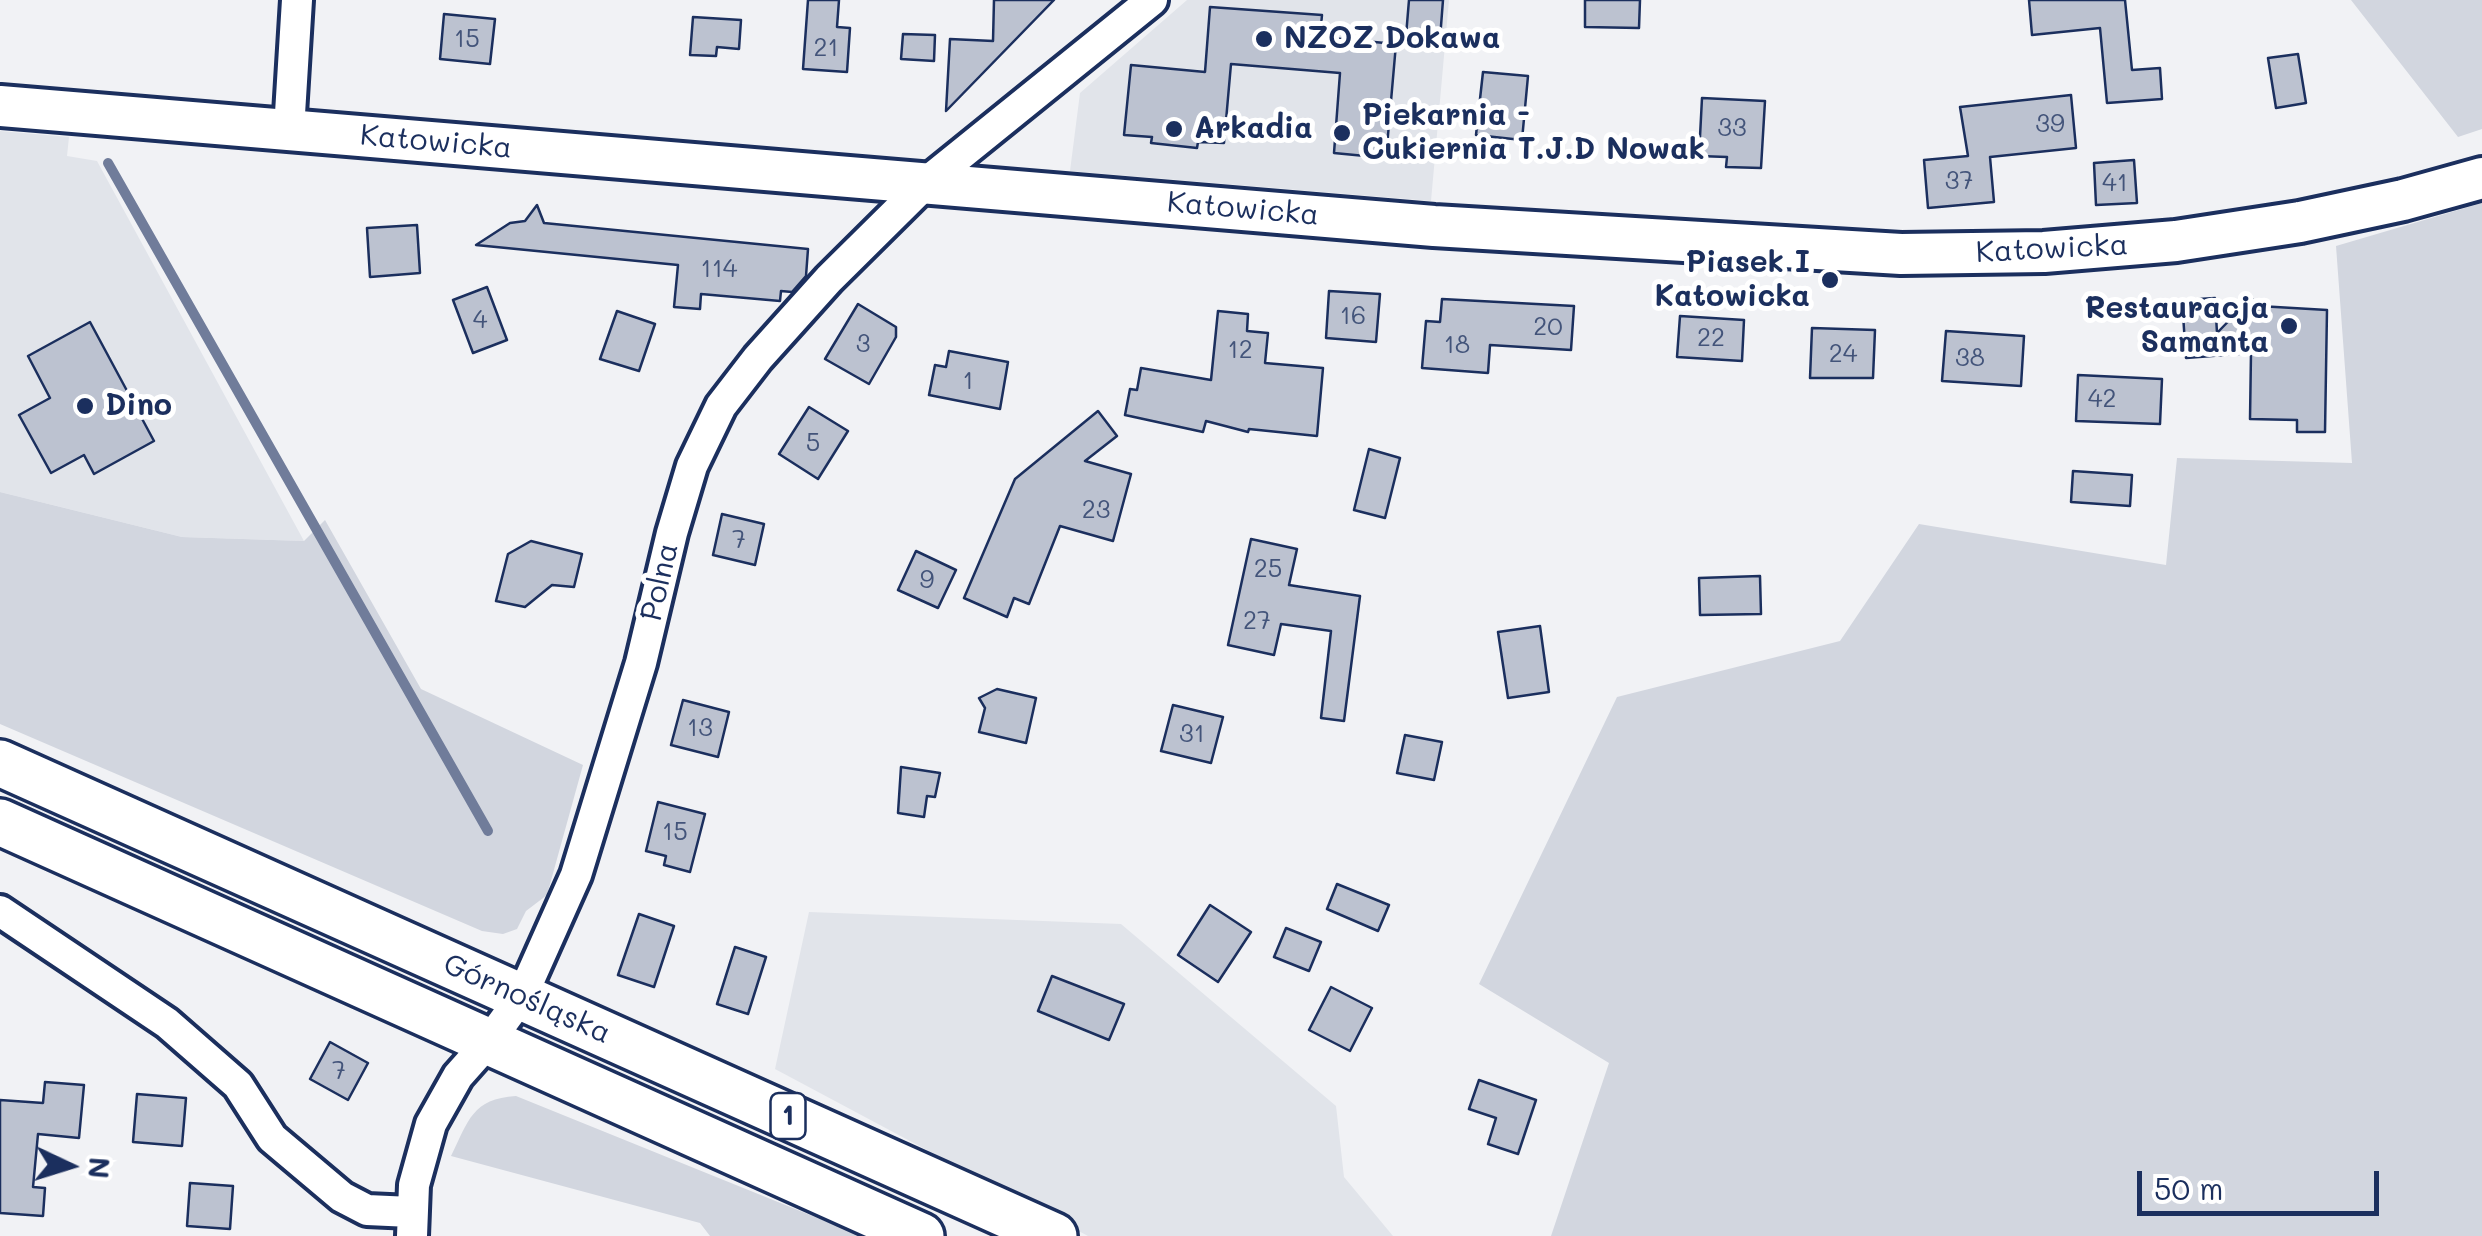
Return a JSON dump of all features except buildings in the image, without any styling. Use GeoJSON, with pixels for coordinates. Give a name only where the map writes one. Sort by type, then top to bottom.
{"type":"FeatureCollection","features":[{"type":"Feature","properties":{"kind":"main road","name":"Górnośląska"},"geometry":{"type":"LineString","coordinates":[[0,764],[1054,1236]]}},
{"type":"Feature","properties":{"kind":"main road","name":"Górnośląska"},"geometry":{"type":"LineString","coordinates":[[0,822],[921,1236]]}},
{"type":"Feature","properties":{"kind":"street"},"geometry":{"type":"LineString","coordinates":[[288,130],[298,0]]}},
{"type":"Feature","properties":{"kind":"street","name":"Polna"},"geometry":{"type":"LineString","coordinates":[[412,1224],[420,1158],[432,1124],[458,1076],[522,996],[582,857],[641,663],[687,483],[721,406],[818,292],[928,182],[1152,0]]}},
{"type":"Feature","properties":{"kind":"street","name":"Katowicka"},"geometry":{"type":"LineString","coordinates":[[0,106],[1434,226],[1930,255],[2044,252],[2176,242],[2300,222],[2482,178]]}},
{"type":"Feature","properties":{"kind":"street"},"geometry":{"type":"LineString","coordinates":[[0,911],[167,1023],[238,1085],[272,1138],[342,1197],[367,1210],[412,1224]]}},
{"type":"Feature","properties":{"kind":"shaded area"},"geometry":{"type":"Polygon","coordinates":[[[1187,0],[1449,0],[1431,201],[1070,171],[1080,93],[1187,0]]]}},
{"type":"Feature","properties":{"kind":"shaded area"},"geometry":{"type":"Polygon","coordinates":[[[2351,0],[2482,0],[2482,129],[2458,137],[2351,0]]]}},
{"type":"Feature","properties":{"kind":"shaded area"},"geometry":{"type":"Polygon","coordinates":[[[0,131],[69,137],[67,156],[97,161],[304,541],[182,537],[0,492],[0,131]]]}},
{"type":"Feature","properties":{"kind":"shaded area"},"geometry":{"type":"Polygon","coordinates":[[[2482,203],[2482,1236],[1551,1236],[1609,1063],[1479,984],[1617,697],[1840,641],[1919,524],[2166,565],[2177,458],[2352,463],[2336,246],[2482,203]]]}},
{"type":"Feature","properties":{"kind":"shaded area"},"geometry":{"type":"Polygon","coordinates":[[[0,492],[182,537],[304,541],[325,520],[421,689],[583,765],[547,895],[526,911],[517,929],[503,934],[482,931],[0,724],[0,492]]]}},
{"type":"Feature","properties":{"kind":"shaded area"},"geometry":{"type":"Polygon","coordinates":[[[809,912],[1121,924],[1336,1106],[1344,1177],[1393,1236],[1088,1236],[775,1069],[809,912]]]}},
{"type":"Feature","properties":{"kind":"shaded area"},"geometry":{"type":"Polygon","coordinates":[[[516,1096],[862,1236],[710,1236],[700,1223],[451,1156],[468,1122],[481,1107],[516,1096]]]}},
{"type":"Feature","properties":{"kind":"waterway"},"geometry":{"type":"LineString","coordinates":[[108,163],[488,831]]}},
{"type":"Feature","properties":{"kind":"place","name":"NZOZ Dokawa"},"geometry":{"type":"Point","coordinates":[1264,39]}},
{"type":"Feature","properties":{"kind":"place","name":"Arkadia"},"geometry":{"type":"Point","coordinates":[1174,129]}},
{"type":"Feature","properties":{"kind":"place","name":"Piekarnia - Cukiernia T.J.D Nowak"},"geometry":{"type":"Point","coordinates":[1342,133]}},
{"type":"Feature","properties":{"kind":"place","name":"Piasek I Katowicka"},"geometry":{"type":"Point","coordinates":[1830,280]}},
{"type":"Feature","properties":{"kind":"place","name":"Restauracja Samanta"},"geometry":{"type":"Point","coordinates":[2289,326]}},
{"type":"Feature","properties":{"kind":"place","name":"Dino"},"geometry":{"type":"Point","coordinates":[85,406]}}]}
